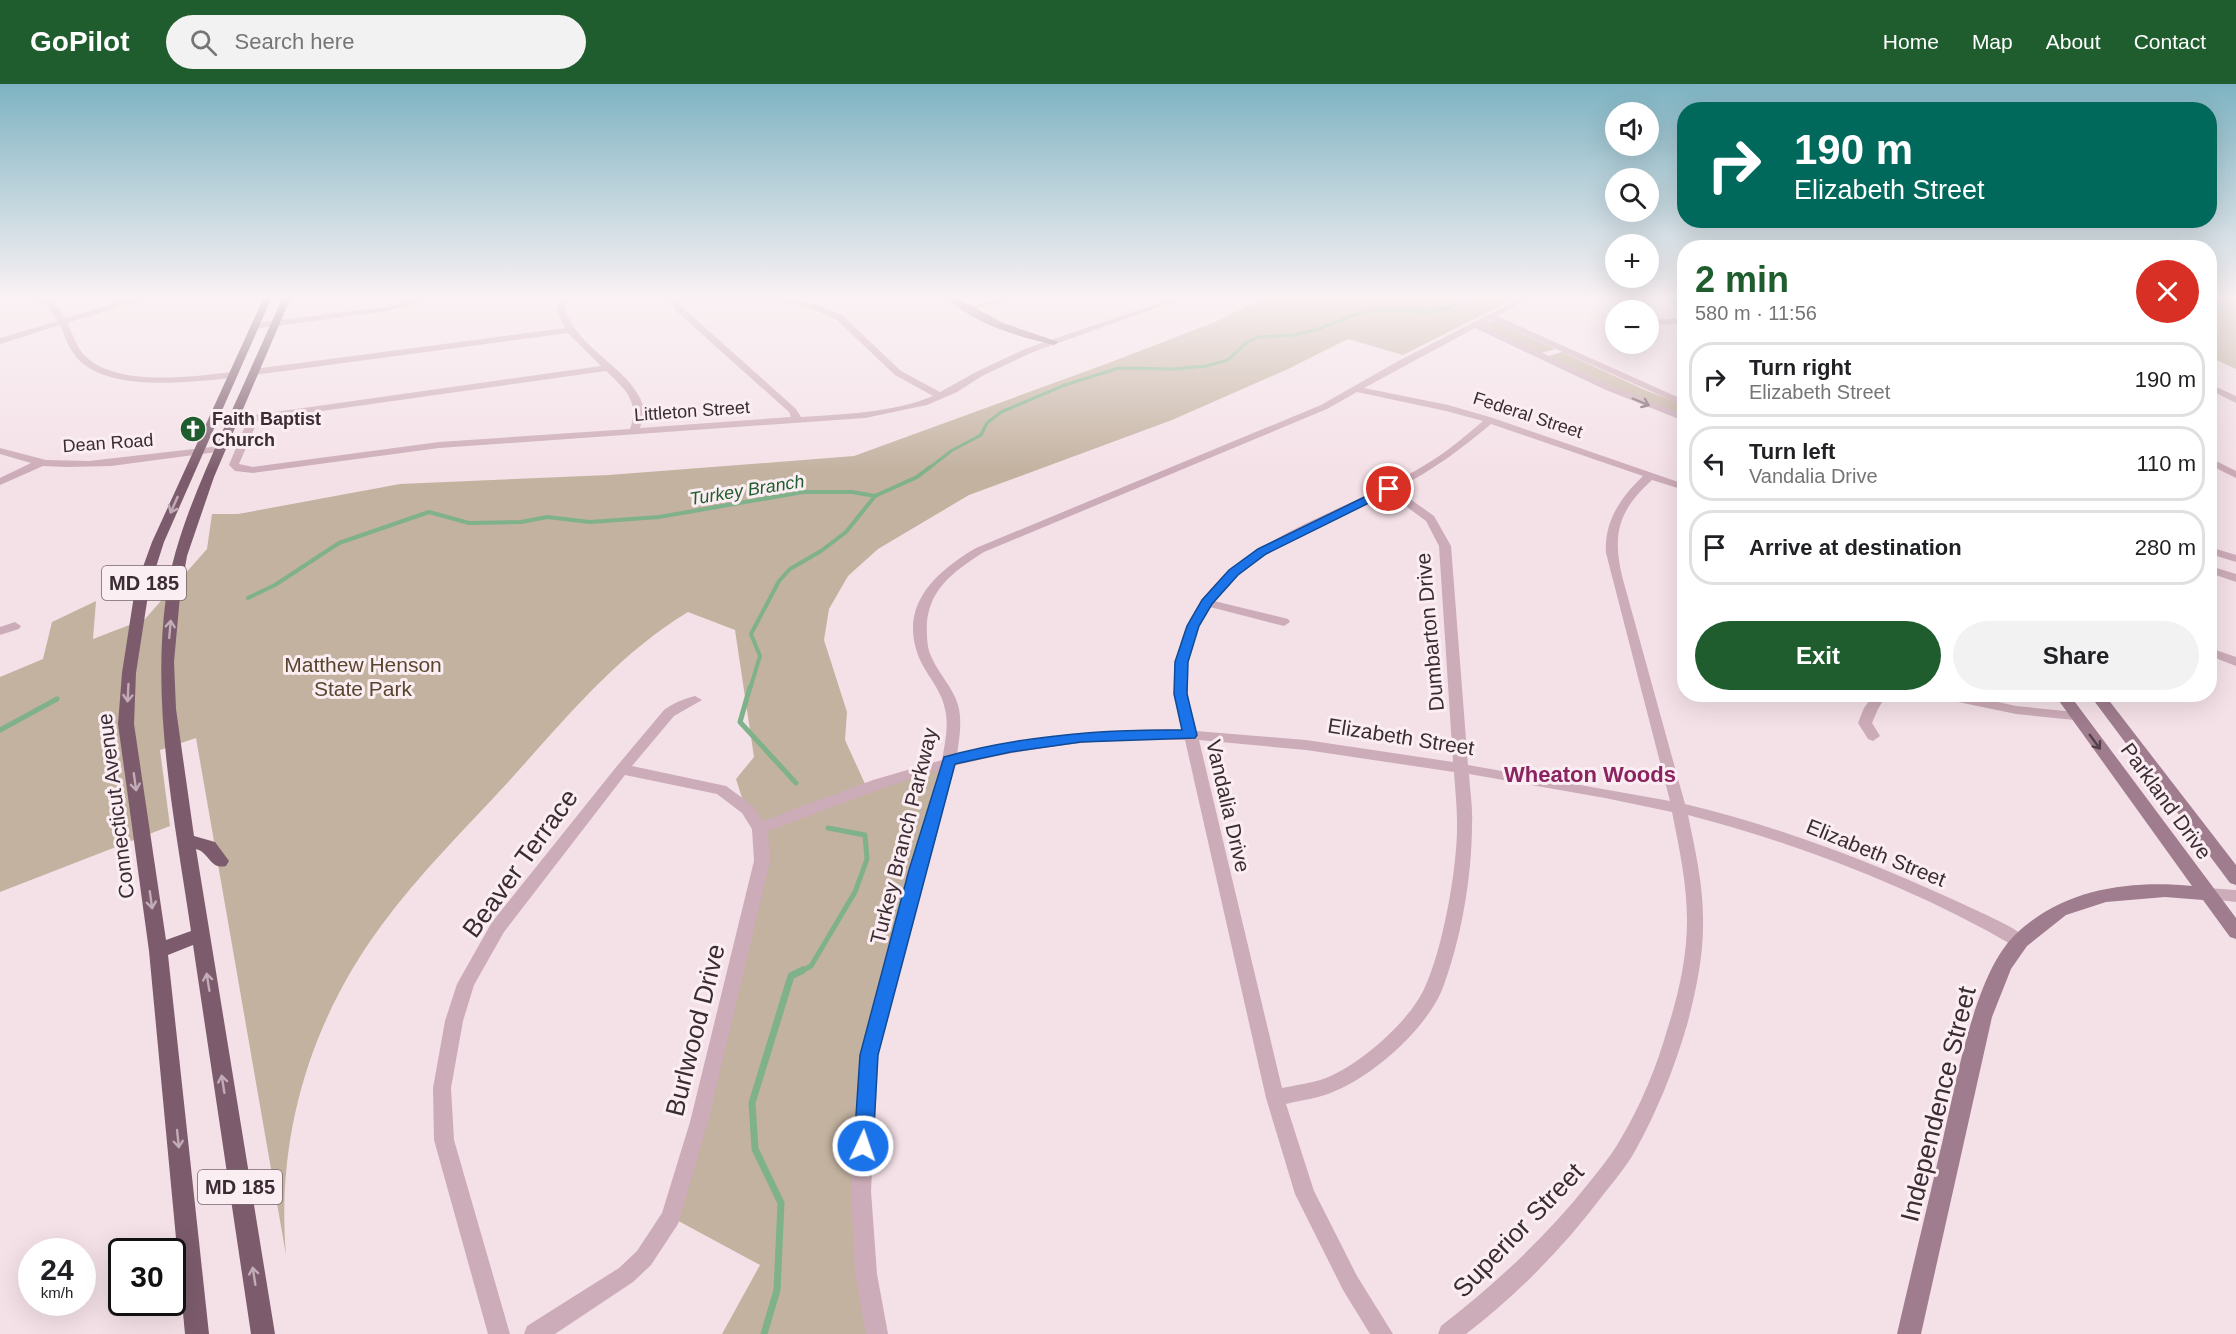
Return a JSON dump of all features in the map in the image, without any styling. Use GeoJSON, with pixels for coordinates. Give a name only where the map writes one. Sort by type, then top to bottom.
{"type":"FeatureCollection","features":[{"type":"Feature","properties":{"kind":"main road","name":"Connecticut Avenue"},"geometry":{"type":"LineString","coordinates":[[197,1334],[158,951],[126,724],[129,674],[142,589],[158,542],[240,355]]}},
{"type":"Feature","properties":{"kind":"main road","name":"MD 185"},"geometry":{"type":"LineString","coordinates":[[261,355],[235,420],[220,448],[181,556],[173,596],[167,662],[168,709],[185,833],[263,1334]]}},
{"type":"Feature","properties":{"kind":"main road"},"geometry":{"type":"LineString","coordinates":[[185,833],[209,846],[220,861]]}},
{"type":"Feature","properties":{"kind":"main road"},"geometry":{"type":"LineString","coordinates":[[158,951],[200,935]]}},
{"type":"Feature","properties":{"kind":"street"},"geometry":{"type":"LineString","coordinates":[[79,355],[97,370],[129,377],[209,378],[231,375]]}},
{"type":"Feature","properties":{"kind":"street"},"geometry":{"type":"LineString","coordinates":[[254,372],[380,355]]}},
{"type":"Feature","properties":{"kind":"street"},"geometry":{"type":"LineString","coordinates":[[594,355],[631,392],[639,405],[639,417],[634,431]]}},
{"type":"Feature","properties":{"kind":"street"},"geometry":{"type":"LineString","coordinates":[[731,355],[793,411],[798,421]]}},
{"type":"Feature","properties":{"kind":"street"},"geometry":{"type":"LineString","coordinates":[[879,355],[898,373],[940,396]]}},
{"type":"Feature","properties":{"kind":"street","name":"Littleton Street"},"geometry":{"type":"LineString","coordinates":[[254,417],[234,465],[239,469],[253,470],[439,445],[865,415],[906,408],[940,396],[1020,355]]}},
{"type":"Feature","properties":{"kind":"street","name":"Turkey Branch Parkway"},"geometry":{"type":"LineString","coordinates":[[877,1334],[866,1274],[861,1191],[869,1055],[917,870],[949,760],[954,727],[951,703],[943,684],[924,655],[920,612],[927,595],[940,578],[980,550],[1271,431],[1357,389],[1418,355]]}},
{"type":"Feature","properties":{"kind":"street"},"geometry":{"type":"LineString","coordinates":[[1576,355],[1677,400]]}},
{"type":"Feature","properties":{"kind":"street"},"geometry":{"type":"LineString","coordinates":[[1542,356],[1641,402],[1677,415]]}},
{"type":"Feature","properties":{"kind":"street"},"geometry":{"type":"LineString","coordinates":[[235,420],[606,368]]}},
{"type":"Feature","properties":{"kind":"street","name":"Federal Street"},"geometry":{"type":"LineString","coordinates":[[1357,389],[1448,408],[1490,420],[1677,484]]}},
{"type":"Feature","properties":{"kind":"street"},"geometry":{"type":"LineString","coordinates":[[2217,390],[2236,400]]}},
{"type":"Feature","properties":{"kind":"street","name":"Vandalia Drive"},"geometry":{"type":"LineString","coordinates":[[1382,1334],[1350,1283],[1305,1194],[1275,1098],[1181,694],[1182,662],[1193,626],[1206,602],[1233,572],[1262,551],[1389,489],[1453,451],[1490,420]]}},
{"type":"Feature","properties":{"kind":"street","name":"Dean Road"},"geometry":{"type":"LineString","coordinates":[[0,451],[42,462],[94,464],[220,448]]}},
{"type":"Feature","properties":{"kind":"street"},"geometry":{"type":"LineString","coordinates":[[0,482],[42,462]]}},
{"type":"Feature","properties":{"kind":"street"},"geometry":{"type":"LineString","coordinates":[[2217,465],[2236,475]]}},
{"type":"Feature","properties":{"kind":"street","name":"Superior Street"},"geometry":{"type":"LineString","coordinates":[[1449,1334],[1491,1302],[1582,1209],[1627,1146],[1662,1073],[1684,1005],[1695,928],[1693,884],[1681,809],[1611,546],[1614,524],[1620,509],[1629,496],[1651,475]]}},
{"type":"Feature","properties":{"kind":"street","name":"Dumbarton Drive"},"geometry":{"type":"LineString","coordinates":[[1275,1098],[1330,1085],[1368,1063],[1412,1022],[1433,990],[1448,943],[1461,874],[1465,824],[1445,546],[1440,530],[1432,519],[1389,489]]}},
{"type":"Feature","properties":{"kind":"street"},"geometry":{"type":"LineString","coordinates":[[2217,552],[2236,559]]}},
{"type":"Feature","properties":{"kind":"street"},"geometry":{"type":"LineString","coordinates":[[2217,571],[2236,578]]}},
{"type":"Feature","properties":{"kind":"street"},"geometry":{"type":"LineString","coordinates":[[1206,602],[1284,622]]}},
{"type":"Feature","properties":{"kind":"street"},"geometry":{"type":"LineString","coordinates":[[0,631],[15,626]]}},
{"type":"Feature","properties":{"kind":"street"},"geometry":{"type":"LineString","coordinates":[[2217,655],[2236,662]]}},
{"type":"Feature","properties":{"kind":"street","name":"Beaver Terrace"},"geometry":{"type":"LineString","coordinates":[[499,1334],[444,1140],[442,1088],[454,1021],[466,984],[498,927],[669,713],[678,706],[696,700]]}},
{"type":"Feature","properties":{"kind":"street"},"geometry":{"type":"LineString","coordinates":[[1873,736],[1865,723],[1875,702]]}},
{"type":"Feature","properties":{"kind":"street"},"geometry":{"type":"LineString","coordinates":[[1978,702],[2016,710],[2075,716]]}},
{"type":"Feature","properties":{"kind":"street","name":"Parkland Drive"},"geometry":{"type":"LineString","coordinates":[[2066,702],[2236,932]]}},
{"type":"Feature","properties":{"kind":"street","name":"Parkland Drive"},"geometry":{"type":"LineString","coordinates":[[2102,702],[2236,878]]}},
{"type":"Feature","properties":{"kind":"street","name":"Elizabeth Street"},"geometry":{"type":"LineString","coordinates":[[760,828],[866,787],[949,760],[1011,747],[1081,738],[1139,734],[1298,742],[1617,794],[1766,831],[1838,857],[1986,921],[2020,941]]}},
{"type":"Feature","properties":{"kind":"street"},"geometry":{"type":"LineString","coordinates":[[622,769],[721,790],[747,809],[760,828]]}},
{"type":"Feature","properties":{"kind":"street","name":"Burlwood Drive"},"geometry":{"type":"LineString","coordinates":[[536,1334],[626,1275],[644,1258],[671,1217],[699,1122],[762,861],[760,828]]}},
{"type":"Feature","properties":{"kind":"street","name":"Independence Street"},"geometry":{"type":"LineString","coordinates":[[1909,1334],[1982,1017],[2003,966],[2020,941],[2060,910],[2105,895],[2165,890],[2236,896]]}},
{"type":"Feature","properties":{"kind":"green space","name":"Matthew Henson State Park"},"geometry":{"type":"Polygon","coordinates":[[[1128,355],[1315,355],[1172,420],[969,495],[878,549],[848,576],[829,609],[824,640],[847,712],[845,740],[866,786],[949,760],[869,1055],[861,1191],[877,1334],[722,1334],[760,1265],[671,1217],[762,861],[736,779],[754,757],[735,630],[688,612],[638,648],[572,711],[427,870],[381,926],[356,963],[335,1001],[317,1041],[303,1082],[293,1124],[287,1167],[284,1211],[286,1255],[196,738],[160,750],[170,826],[0,892],[0,677],[43,659],[52,622],[96,601],[93,639],[145,619],[207,549],[212,514],[238,514],[400,484],[609,475],[854,456],[1128,355]]]}},
{"type":"Feature","properties":{"kind":"green space"},"geometry":{"type":"Polygon","coordinates":[[[1569,355],[1677,402],[1677,412],[1628,394],[1549,356],[1569,355]]]}},
{"type":"Feature","properties":{"kind":"green space"},"geometry":{"type":"Polygon","coordinates":[[[2217,355],[2236,355],[2236,369],[2217,360],[2217,355]]]}},
{"type":"Feature","properties":{"kind":"waterway","name":"Turkey Branch"},"geometry":{"type":"LineString","coordinates":[[928,469],[951,451],[981,435],[987,423],[1001,412],[1065,385],[1119,368],[1174,369],[1206,366],[1228,360],[1233,355]]}},
{"type":"Feature","properties":{"kind":"waterway","name":"Turkey Branch"},"geometry":{"type":"LineString","coordinates":[[875,496],[917,477],[930,467]]}},
{"type":"Feature","properties":{"kind":"waterway","name":"Turkey Branch"},"geometry":{"type":"LineString","coordinates":[[248,598],[275,585],[339,543],[429,512],[469,523],[521,522],[547,517],[590,522],[659,517],[803,492],[852,492],[875,496]]}},
{"type":"Feature","properties":{"kind":"waterway"},"geometry":{"type":"LineString","coordinates":[[750,689],[760,656],[751,634],[779,581],[790,569],[821,551],[846,532],[875,496]]}},
{"type":"Feature","properties":{"kind":"waterway"},"geometry":{"type":"LineString","coordinates":[[750,687],[740,722],[796,783]]}},
{"type":"Feature","properties":{"kind":"waterway","name":"Turkey Branch"},"geometry":{"type":"LineString","coordinates":[[0,730],[57,699]]}},
{"type":"Feature","properties":{"kind":"waterway"},"geometry":{"type":"LineString","coordinates":[[800,972],[811,966],[855,892],[867,859],[865,835],[828,828]]}},
{"type":"Feature","properties":{"kind":"waterway"},"geometry":{"type":"LineString","coordinates":[[764,1334],[777,1290],[781,1203],[755,1149],[752,1103],[791,976],[803,970]]}},
{"type":"Feature","properties":{"kind":"place","name":"Faith Baptist Church"},"geometry":{"type":"Point","coordinates":[193,429]}},
{"type":"Feature","properties":{"kind":"district","name":"Wheaton Woods"},"geometry":{"type":"Point","coordinates":[1590,774]}},
{"type":"Feature","properties":{"kind":"route"},"geometry":{"type":"LineString","coordinates":[[863,1146],[869,1055],[917,870],[949,760],[1011,747],[1081,738],[1139,734],[1190,735],[1181,694],[1182,662],[1193,626],[1206,602],[1233,572],[1262,551],[1389,489]]}}]}
